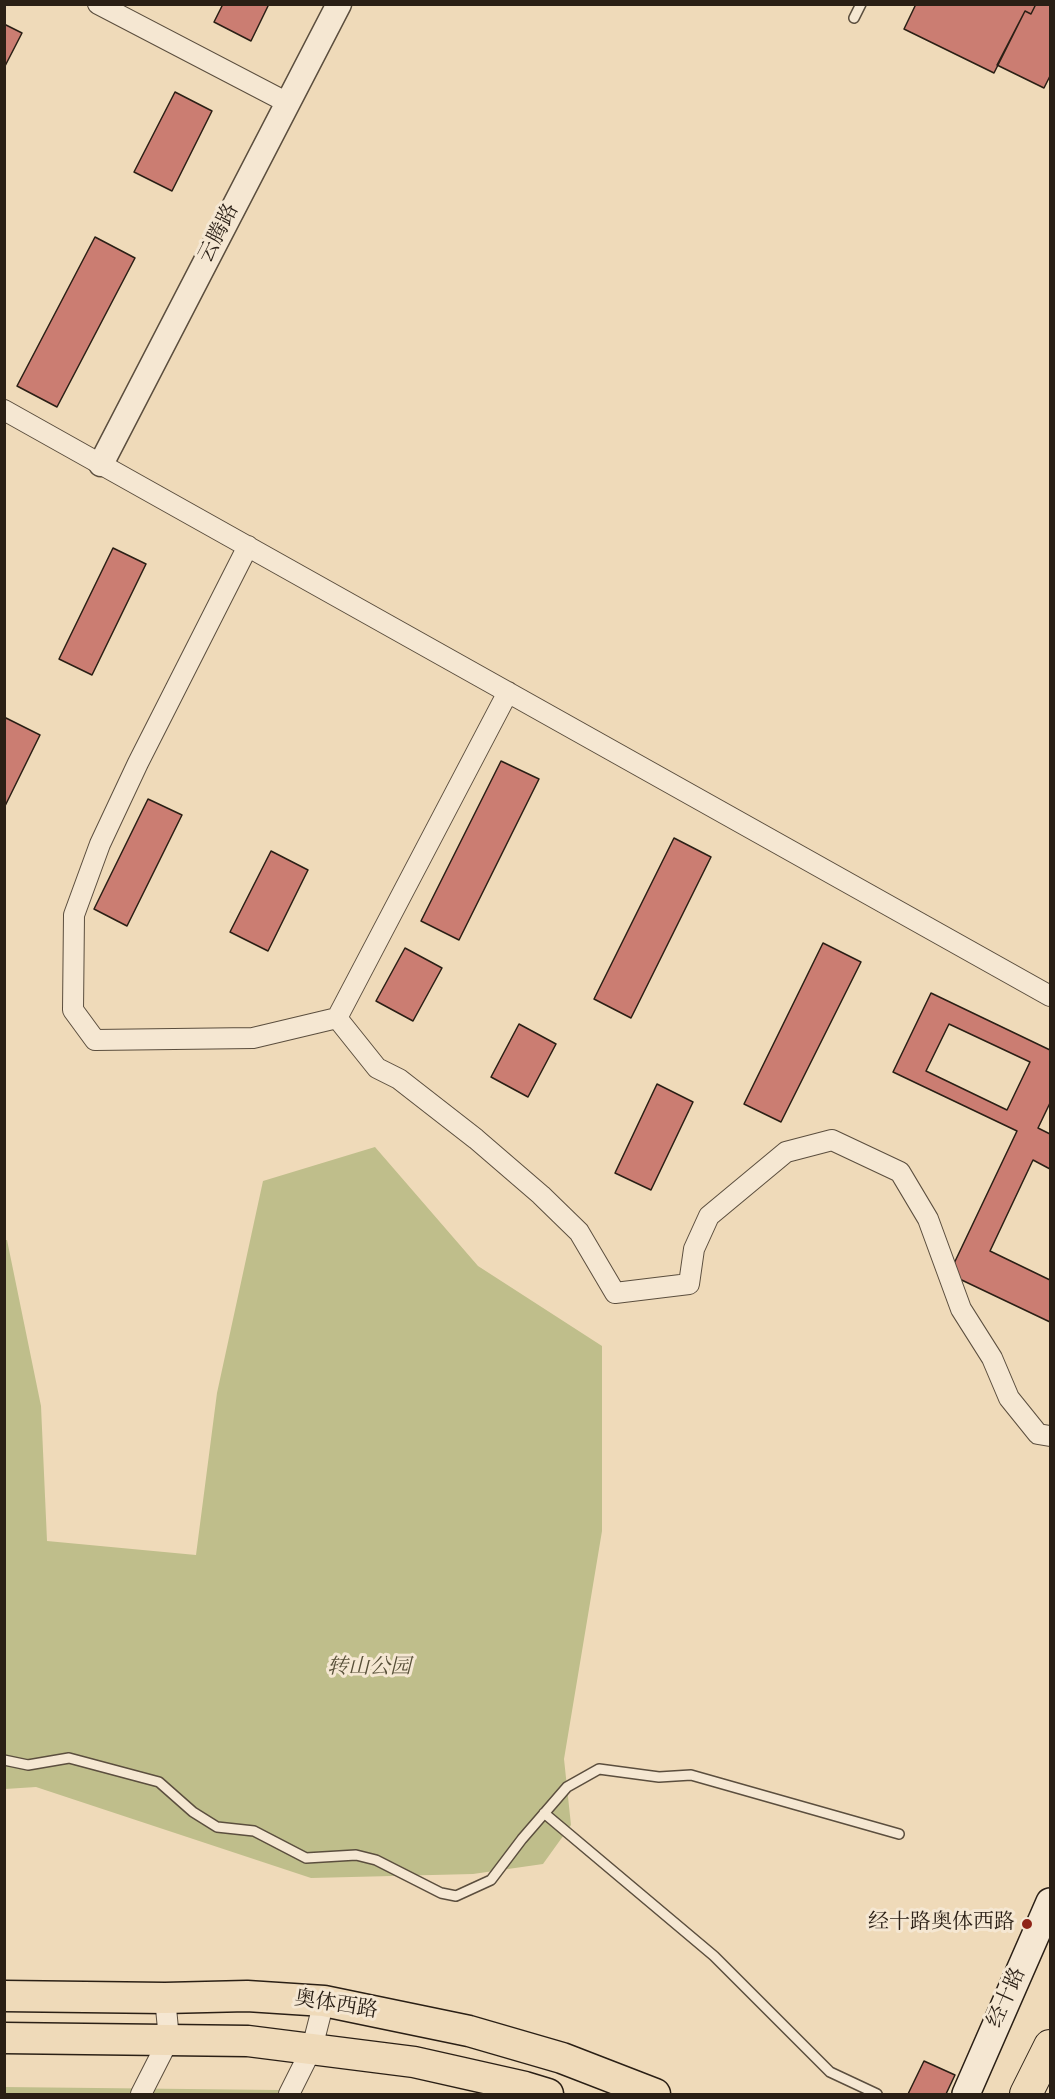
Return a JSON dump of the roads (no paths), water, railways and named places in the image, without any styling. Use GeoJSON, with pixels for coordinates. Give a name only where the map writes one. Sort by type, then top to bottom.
{"type":"FeatureCollection","features":[{"type":"Feature","properties":{"kind":"highway"},"geometry":{"type":"LineString","coordinates":[[1026,2094],[1050,2046]]}},
{"type":"Feature","properties":{"kind":"main road","name":"经十路"},"geometry":{"type":"LineString","coordinates":[[966,2094],[1050,1902]]}},
{"type":"Feature","properties":{"kind":"main road","name":"奥体西路"},"geometry":{"type":"LineString","coordinates":[[4,1996],[165,1998],[247,1996],[324,2001],[469,2031],[562,2058],[656,2094]]}},
{"type":"Feature","properties":{"kind":"main road","name":"奥体西路"},"geometry":{"type":"LineString","coordinates":[[4,2038],[248,2041],[414,2062],[548,2094]]}},
{"type":"Feature","properties":{"kind":"street"},"geometry":{"type":"LineString","coordinates":[[98,4],[288,103]]}},
{"type":"Feature","properties":{"kind":"street","name":"云腾路"},"geometry":{"type":"LineString","coordinates":[[101,464],[339,4]]}},
{"type":"Feature","properties":{"kind":"street"},"geometry":{"type":"LineString","coordinates":[[4,410],[1050,996]]}},
{"type":"Feature","properties":{"kind":"street"},"geometry":{"type":"LineString","coordinates":[[248,546],[138,763],[100,844],[74,915],[73,1010],[95,1040],[253,1038],[336,1018],[508,692]]}},
{"type":"Feature","properties":{"kind":"street"},"geometry":{"type":"LineString","coordinates":[[336,1018],[377,1068],[399,1079],[476,1139],[541,1195],[579,1232],[615,1293],[689,1284],[694,1249],[709,1216],[786,1152],[832,1140],[900,1172],[928,1219],[961,1309],[992,1358],[1009,1398],[1038,1434],[1050,1436]]}},
{"type":"Feature","properties":{"kind":"street"},"geometry":{"type":"LineString","coordinates":[[141,2094],[169,2039],[165,1998]]}},
{"type":"Feature","properties":{"kind":"street"},"geometry":{"type":"LineString","coordinates":[[289,2094],[312,2048],[324,2001]]}},
{"type":"Feature","properties":{"kind":"lane"},"geometry":{"type":"LineString","coordinates":[[854,18],[861,4]]}},
{"type":"Feature","properties":{"kind":"lane"},"geometry":{"type":"LineString","coordinates":[[4,1760],[28,1765],[69,1758],[159,1782],[193,1812],[218,1827],[254,1831],[306,1858],[356,1855],[376,1860],[441,1893],[456,1896],[491,1880],[522,1839],[567,1787],[599,1769],[659,1777],[691,1775],[899,1834]]}},
{"type":"Feature","properties":{"kind":"lane"},"geometry":{"type":"LineString","coordinates":[[544,1813],[714,1956],[830,2072],[877,2094]]}},
{"type":"Feature","properties":{"kind":"place","name":"经十路奥体西路"},"geometry":{"type":"Point","coordinates":[1027,1924]}},
{"type":"Feature","properties":{"kind":"park label","name":"转山公园"},"geometry":{"type":"Point","coordinates":[369,1669]}}]}
